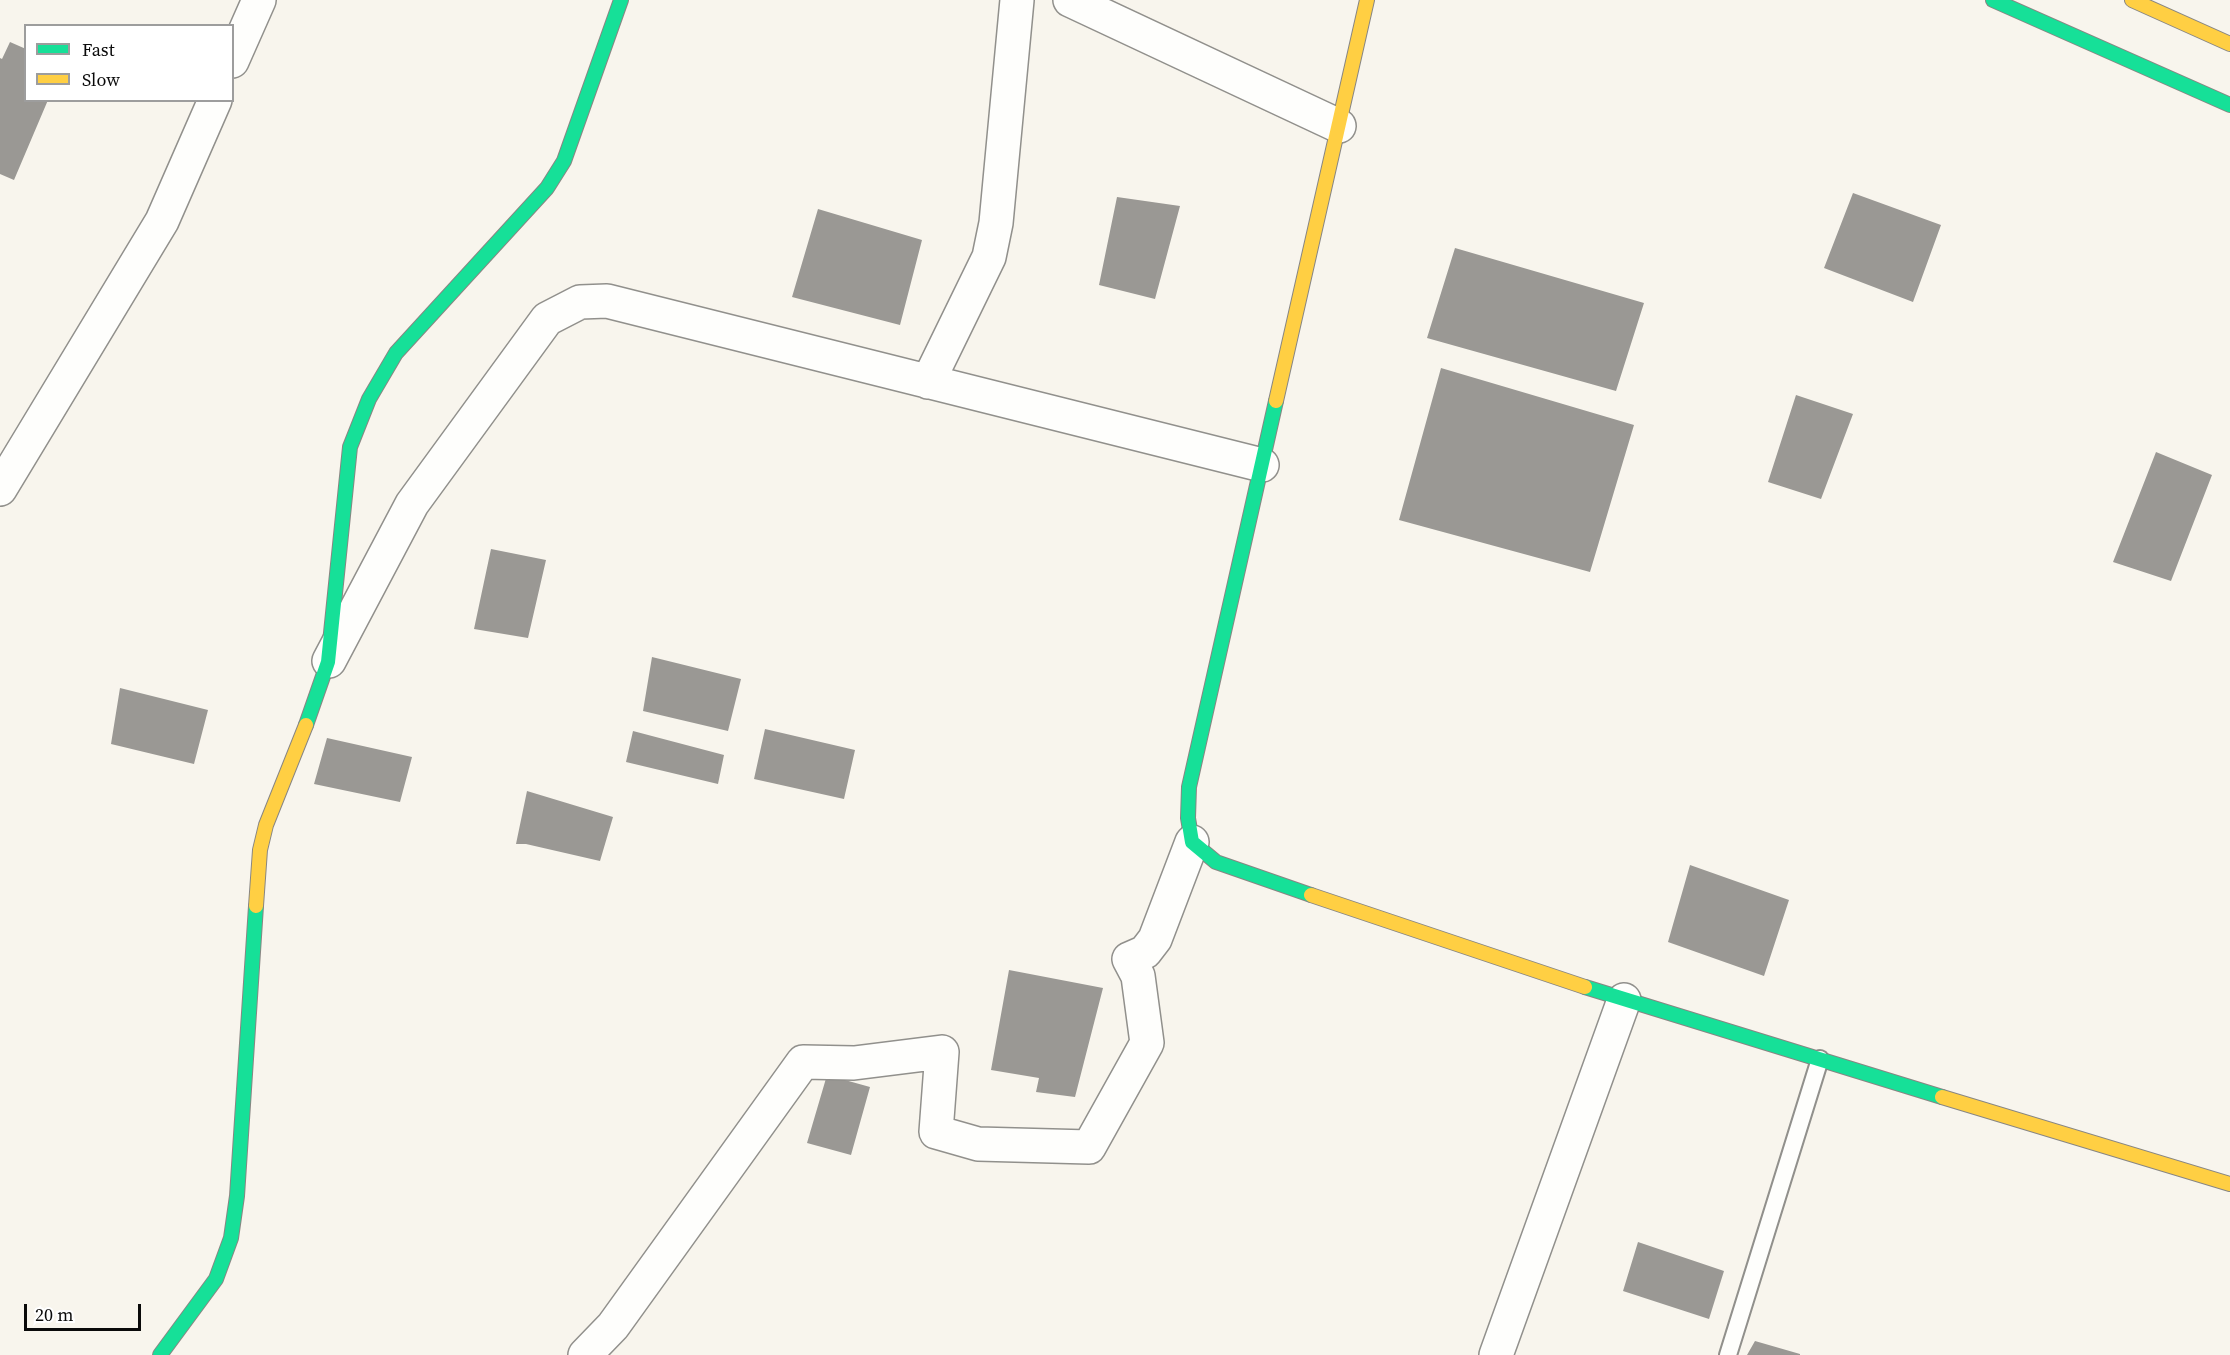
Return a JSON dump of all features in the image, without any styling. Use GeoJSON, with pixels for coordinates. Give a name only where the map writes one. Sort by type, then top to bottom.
{"type":"FeatureCollection","features":[{"type":"Feature","properties":{"kind":"main road"},"geometry":{"type":"LineString","coordinates":[[160,1355],[216,1279],[231,1238],[237,1196],[260,850],[266,825],[318,696],[328,662],[350,447],[369,399],[396,353],[546,188],[564,161],[621,0]]}},
{"type":"Feature","properties":{"kind":"main road"},"geometry":{"type":"LineString","coordinates":[[1367,0],[1189,788],[1188,818],[1192,842],[1216,862],[1240,872],[1624,1000],[2230,1184]]}},
{"type":"Feature","properties":{"kind":"main road"},"geometry":{"type":"LineString","coordinates":[[1993,0],[2230,105]]}},
{"type":"Feature","properties":{"kind":"main road"},"geometry":{"type":"LineString","coordinates":[[2132,0],[2230,44]]}},
{"type":"Feature","properties":{"kind":"street"},"geometry":{"type":"LineString","coordinates":[[234,57],[260,0]]}},
{"type":"Feature","properties":{"kind":"street"},"geometry":{"type":"LineString","coordinates":[[928,382],[989,257],[996,223],[1017,0]]}},
{"type":"Feature","properties":{"kind":"street"},"geometry":{"type":"LineString","coordinates":[[1070,0],[1339,126]]}},
{"type":"Feature","properties":{"kind":"street"},"geometry":{"type":"LineString","coordinates":[[0,489],[162,221],[214,102]]}},
{"type":"Feature","properties":{"kind":"street"},"geometry":{"type":"LineString","coordinates":[[328,662],[412,504],[547,319],[580,302],[607,301],[1262,465]]}},
{"type":"Feature","properties":{"kind":"street"},"geometry":{"type":"LineString","coordinates":[[585,1355],[614,1326],[802,1062],[854,1063],[942,1052],[936,1132],[978,1144],[1089,1147],[1148,1043],[1138,976],[1129,959],[1145,952],[1155,939],[1192,842]]}},
{"type":"Feature","properties":{"kind":"street"},"geometry":{"type":"LineString","coordinates":[[1496,1355],[1624,1000]]}},
{"type":"Feature","properties":{"kind":"lane"},"geometry":{"type":"LineString","coordinates":[[1728,1355],[1820,1059]]}},
{"type":"Feature","properties":{"kind":"building"},"geometry":{"type":"Polygon","coordinates":[[[10,42],[24,48],[24,102],[47,102],[14,180],[0,174],[0,58],[2,59],[10,42]]]}},
{"type":"Feature","properties":{"kind":"building"},"geometry":{"type":"Polygon","coordinates":[[[1853,193],[1941,225],[1913,302],[1824,268],[1853,193]]]}},
{"type":"Feature","properties":{"kind":"building"},"geometry":{"type":"Polygon","coordinates":[[[1117,197],[1180,206],[1155,299],[1099,285],[1117,197]]]}},
{"type":"Feature","properties":{"kind":"building"},"geometry":{"type":"Polygon","coordinates":[[[818,209],[922,240],[900,325],[792,297],[818,209]]]}},
{"type":"Feature","properties":{"kind":"building"},"geometry":{"type":"Polygon","coordinates":[[[1455,248],[1644,303],[1616,391],[1427,338],[1455,248]]]}},
{"type":"Feature","properties":{"kind":"building"},"geometry":{"type":"Polygon","coordinates":[[[1441,368],[1634,425],[1590,572],[1399,520],[1441,368]]]}},
{"type":"Feature","properties":{"kind":"building"},"geometry":{"type":"Polygon","coordinates":[[[1796,395],[1853,414],[1821,499],[1768,482],[1796,395]]]}},
{"type":"Feature","properties":{"kind":"building"},"geometry":{"type":"Polygon","coordinates":[[[2156,452],[2212,475],[2171,581],[2113,562],[2156,452]]]}},
{"type":"Feature","properties":{"kind":"building"},"geometry":{"type":"Polygon","coordinates":[[[491,549],[546,560],[528,638],[474,629],[491,549]]]}},
{"type":"Feature","properties":{"kind":"building"},"geometry":{"type":"Polygon","coordinates":[[[652,657],[741,679],[728,731],[643,711],[652,657]]]}},
{"type":"Feature","properties":{"kind":"building"},"geometry":{"type":"Polygon","coordinates":[[[120,688],[208,710],[194,764],[111,744],[120,688]]]}},
{"type":"Feature","properties":{"kind":"building"},"geometry":{"type":"Polygon","coordinates":[[[765,729],[855,750],[844,799],[754,779],[765,729]]]}},
{"type":"Feature","properties":{"kind":"building"},"geometry":{"type":"Polygon","coordinates":[[[633,731],[724,755],[718,784],[626,762],[633,731]]]}},
{"type":"Feature","properties":{"kind":"building"},"geometry":{"type":"Polygon","coordinates":[[[327,738],[412,757],[400,802],[314,784],[327,738]]]}},
{"type":"Feature","properties":{"kind":"building"},"geometry":{"type":"Polygon","coordinates":[[[527,791],[613,817],[600,861],[526,844],[516,844],[527,791]]]}},
{"type":"Feature","properties":{"kind":"building"},"geometry":{"type":"Polygon","coordinates":[[[1690,865],[1789,900],[1764,976],[1668,942],[1690,865]]]}},
{"type":"Feature","properties":{"kind":"building"},"geometry":{"type":"Polygon","coordinates":[[[1009,970],[1103,988],[1075,1097],[1036,1092],[1039,1078],[991,1070],[1009,970]]]}},
{"type":"Feature","properties":{"kind":"building"},"geometry":{"type":"Polygon","coordinates":[[[827,1075],[870,1087],[851,1155],[807,1143],[827,1075]]]}},
{"type":"Feature","properties":{"kind":"building"},"geometry":{"type":"Polygon","coordinates":[[[1638,1242],[1724,1271],[1709,1319],[1623,1291],[1638,1242]]]}},
{"type":"Feature","properties":{"kind":"building"},"geometry":{"type":"Polygon","coordinates":[[[1755,1341],[1800,1354],[1800,1355],[1747,1355],[1755,1341]]]}},
{"type":"Feature","properties":{"kind":"traffic: fast"},"geometry":{"type":"LineString","coordinates":[[306,725],[328,662],[350,447],[369,399],[396,353],[547,188],[564,161],[621,0]]}},
{"type":"Feature","properties":{"kind":"traffic: fast"},"geometry":{"type":"LineString","coordinates":[[1993,0],[2230,105]]}},
{"type":"Feature","properties":{"kind":"traffic: fast"},"geometry":{"type":"LineString","coordinates":[[1276,401],[1189,787],[1188,818],[1192,842],[1216,862],[1311,895]]}},
{"type":"Feature","properties":{"kind":"traffic: fast"},"geometry":{"type":"LineString","coordinates":[[160,1355],[216,1279],[231,1238],[237,1196],[256,906]]}},
{"type":"Feature","properties":{"kind":"traffic: fast"},"geometry":{"type":"LineString","coordinates":[[1585,987],[1942,1097]]}},
{"type":"Feature","properties":{"kind":"traffic: slow"},"geometry":{"type":"LineString","coordinates":[[1276,401],[1367,0]]}},
{"type":"Feature","properties":{"kind":"traffic: slow"},"geometry":{"type":"LineString","coordinates":[[2132,0],[2230,44]]}},
{"type":"Feature","properties":{"kind":"traffic: slow"},"geometry":{"type":"LineString","coordinates":[[256,906],[260,850],[266,825],[306,725]]}},
{"type":"Feature","properties":{"kind":"traffic: slow"},"geometry":{"type":"LineString","coordinates":[[1311,895],[1585,987]]}},
{"type":"Feature","properties":{"kind":"traffic: slow"},"geometry":{"type":"LineString","coordinates":[[1942,1097],[2230,1184]]}}]}
